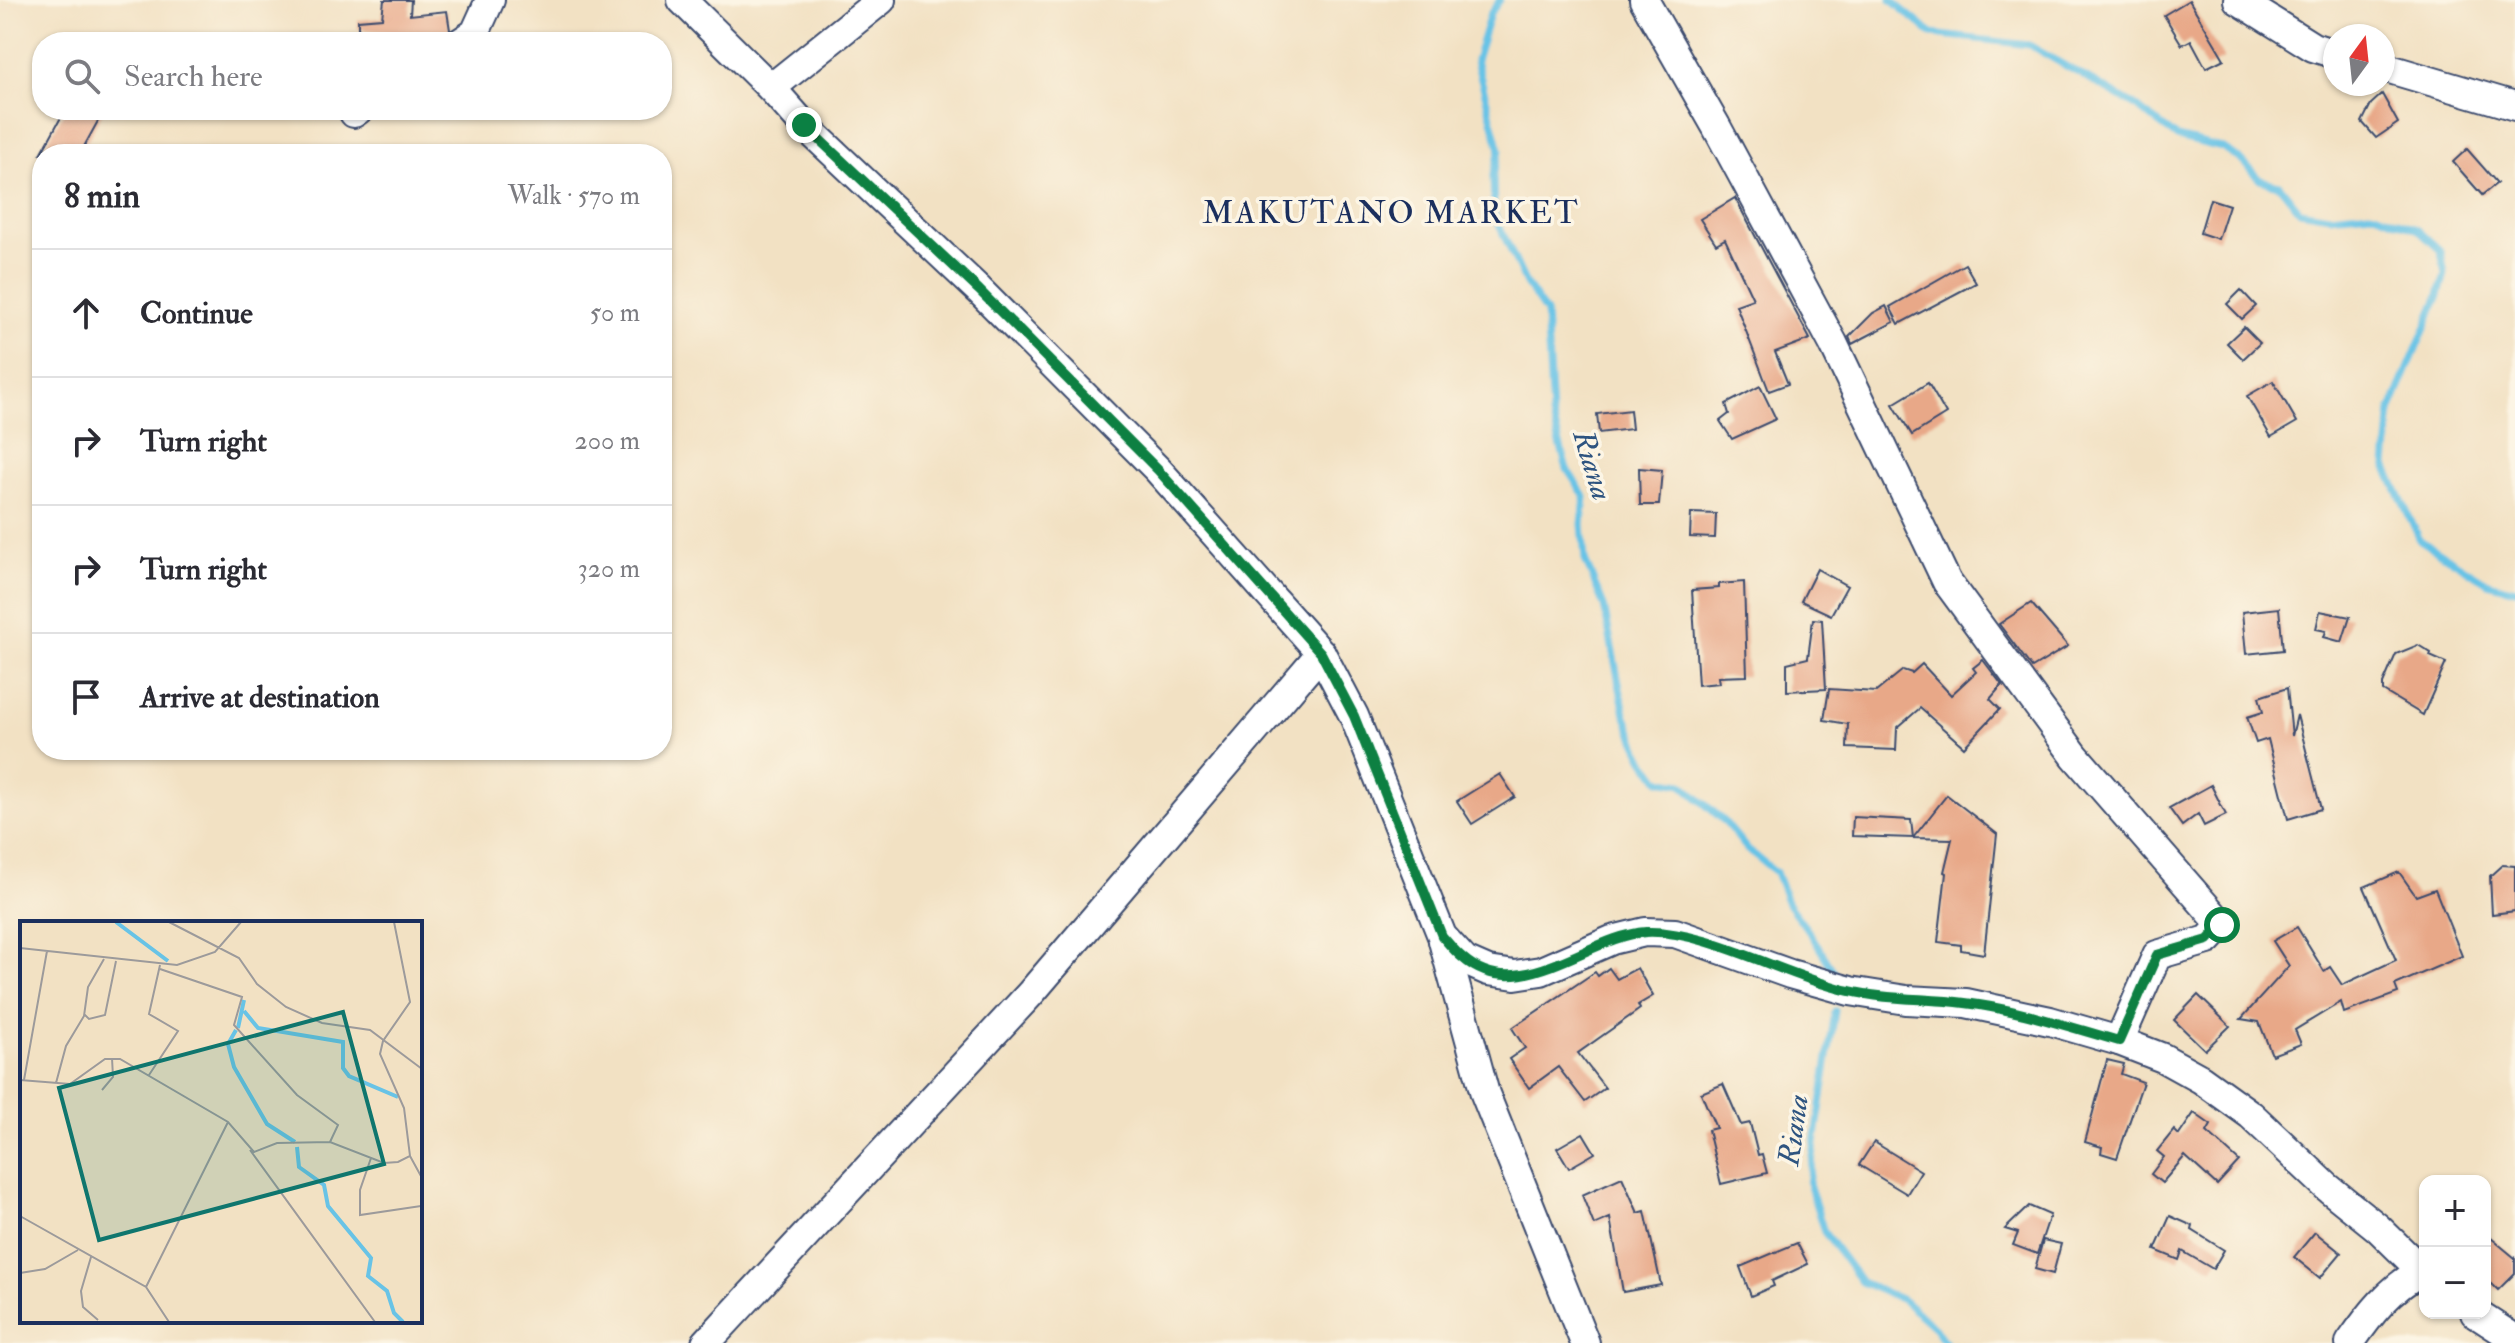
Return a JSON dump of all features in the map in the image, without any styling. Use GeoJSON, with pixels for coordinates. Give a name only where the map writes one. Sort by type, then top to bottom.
{"type":"FeatureCollection","features":[{"type":"Feature","properties":{"kind":"street"},"geometry":{"type":"LineString","coordinates":[[475,32],[490,0]]}},
{"type":"Feature","properties":{"kind":"street"},"geometry":{"type":"LineString","coordinates":[[682,0],[804,125],[979,290],[1158,470],[1321,653],[1354,716],[1442,936],[1485,1094],[1585,1343]]}},
{"type":"Feature","properties":{"kind":"street"},"geometry":{"type":"LineString","coordinates":[[771,88],[881,0]]}},
{"type":"Feature","properties":{"kind":"street"},"geometry":{"type":"LineString","coordinates":[[1644,0],[1833,343],[1947,582],[2075,756],[2222,925],[2208,940],[2157,955],[2119,1041]]}},
{"type":"Feature","properties":{"kind":"street"},"geometry":{"type":"LineString","coordinates":[[2238,0],[2323,50]]}},
{"type":"Feature","properties":{"kind":"street"},"geometry":{"type":"LineString","coordinates":[[2395,71],[2515,106]]}},
{"type":"Feature","properties":{"kind":"street"},"geometry":{"type":"LineString","coordinates":[[706,1343],[1030,994],[1321,653]]}},
{"type":"Feature","properties":{"kind":"street"},"geometry":{"type":"LineString","coordinates":[[1442,936],[1465,961],[1488,971],[1515,975],[1541,971],[1612,940],[1645,932],[1675,933],[1790,974],[1850,991],[1906,1000],[1966,1003],[2050,1021],[2119,1041],[2163,1058],[2201,1079],[2251,1115],[2419,1268]]}},
{"type":"Feature","properties":{"kind":"street"},"geometry":{"type":"LineString","coordinates":[[2350,1343],[2374,1309],[2403,1281],[2419,1274]]}},
{"type":"Feature","properties":{"kind":"street"},"geometry":{"type":"LineString","coordinates":[[2484,1319],[2515,1339]]}},
{"type":"Feature","properties":{"kind":"building"},"geometry":{"type":"Polygon","coordinates":[[[384,0],[411,0],[410,15],[447,11],[450,30],[392,32],[358,29],[358,20],[382,18],[384,0]]]}},
{"type":"Feature","properties":{"kind":"building"},"geometry":{"type":"Polygon","coordinates":[[[2189,0],[2224,59],[2206,68],[2191,40],[2182,45],[2164,15],[2189,0]]]}},
{"type":"Feature","properties":{"kind":"building"},"geometry":{"type":"Polygon","coordinates":[[[2383,96],[2398,123],[2376,138],[2362,122],[2371,104],[2383,96]]]}},
{"type":"Feature","properties":{"kind":"building"},"geometry":{"type":"Polygon","coordinates":[[[60,120],[99,120],[85,144],[46,144],[60,120]]]}},
{"type":"Feature","properties":{"kind":"building"},"geometry":{"type":"Polygon","coordinates":[[[2467,149],[2497,183],[2482,195],[2453,162],[2467,149]]]}},
{"type":"Feature","properties":{"kind":"building"},"geometry":{"type":"Polygon","coordinates":[[[1735,198],[1810,339],[1775,352],[1788,384],[1769,391],[1736,305],[1753,299],[1725,239],[1716,244],[1700,219],[1735,198]]]}},
{"type":"Feature","properties":{"kind":"building"},"geometry":{"type":"Polygon","coordinates":[[[2210,199],[2229,205],[2218,239],[2200,233],[2210,199]]]}},
{"type":"Feature","properties":{"kind":"building"},"geometry":{"type":"Polygon","coordinates":[[[1965,264],[1976,283],[1899,324],[1890,307],[1965,264]]]}},
{"type":"Feature","properties":{"kind":"building"},"geometry":{"type":"Polygon","coordinates":[[[2241,290],[2256,306],[2242,319],[2227,304],[2241,290]]]}},
{"type":"Feature","properties":{"kind":"building"},"geometry":{"type":"Polygon","coordinates":[[[1886,306],[1894,322],[1852,344],[1849,337],[1873,313],[1886,306]]]}},
{"type":"Feature","properties":{"kind":"building"},"geometry":{"type":"Polygon","coordinates":[[[2244,327],[2260,343],[2243,359],[2227,343],[2244,327]]]}},
{"type":"Feature","properties":{"kind":"building"},"geometry":{"type":"Polygon","coordinates":[[[2273,381],[2297,422],[2271,437],[2247,396],[2273,381]]]}},
{"type":"Feature","properties":{"kind":"building"},"geometry":{"type":"Polygon","coordinates":[[[1928,383],[1946,414],[1912,435],[1893,404],[1928,383]]]}},
{"type":"Feature","properties":{"kind":"building"},"geometry":{"type":"Polygon","coordinates":[[[1760,386],[1776,419],[1732,439],[1720,421],[1729,414],[1726,404],[1760,386]]]}},
{"type":"Feature","properties":{"kind":"building"},"geometry":{"type":"Polygon","coordinates":[[[1630,410],[1632,429],[1599,433],[1597,414],[1630,410]]]}},
{"type":"Feature","properties":{"kind":"building"},"geometry":{"type":"Polygon","coordinates":[[[1639,468],[1662,470],[1659,505],[1640,505],[1639,468]]]}},
{"type":"Feature","properties":{"kind":"building"},"geometry":{"type":"Polygon","coordinates":[[[1691,513],[1716,514],[1715,538],[1690,537],[1691,513]]]}},
{"type":"Feature","properties":{"kind":"building"},"geometry":{"type":"Polygon","coordinates":[[[1817,569],[1847,586],[1831,615],[1801,601],[1817,569]]]}},
{"type":"Feature","properties":{"kind":"building"},"geometry":{"type":"Polygon","coordinates":[[[1744,582],[1747,676],[1718,677],[1719,683],[1698,685],[1692,590],[1744,582]]]}},
{"type":"Feature","properties":{"kind":"building"},"geometry":{"type":"Polygon","coordinates":[[[2031,603],[2068,646],[2032,668],[1999,624],[2031,603]]]}},
{"type":"Feature","properties":{"kind":"building"},"geometry":{"type":"Polygon","coordinates":[[[2279,608],[2283,650],[2246,654],[2242,612],[2279,608]]]}},
{"type":"Feature","properties":{"kind":"building"},"geometry":{"type":"Polygon","coordinates":[[[2320,611],[2350,617],[2342,642],[2324,637],[2326,631],[2316,629],[2320,611]]]}},
{"type":"Feature","properties":{"kind":"building"},"geometry":{"type":"Polygon","coordinates":[[[1813,619],[1822,620],[1826,689],[1787,691],[1787,663],[1808,658],[1813,619]]]}},
{"type":"Feature","properties":{"kind":"building"},"geometry":{"type":"Polygon","coordinates":[[[2418,645],[2431,653],[2430,656],[2446,663],[2423,715],[2383,691],[2396,654],[2418,645]]]}},
{"type":"Feature","properties":{"kind":"building"},"geometry":{"type":"Polygon","coordinates":[[[1983,660],[2002,685],[1990,699],[2000,709],[1964,747],[1920,708],[1897,728],[1896,750],[1847,748],[1848,724],[1824,720],[1829,689],[1876,692],[1903,670],[1912,673],[1922,664],[1951,695],[1976,672],[1973,668],[1983,660]]]}},
{"type":"Feature","properties":{"kind":"building"},"geometry":{"type":"Polygon","coordinates":[[[2287,688],[2292,736],[2297,715],[2321,809],[2288,819],[2268,739],[2256,743],[2247,717],[2263,712],[2259,697],[2287,688]]]}},
{"type":"Feature","properties":{"kind":"building"},"geometry":{"type":"Polygon","coordinates":[[[1500,774],[1515,797],[1472,824],[1457,801],[1500,774]]]}},
{"type":"Feature","properties":{"kind":"building"},"geometry":{"type":"Polygon","coordinates":[[[2211,785],[2226,815],[2204,826],[2198,814],[2182,826],[2169,808],[2211,785]]]}},
{"type":"Feature","properties":{"kind":"building"},"geometry":{"type":"Polygon","coordinates":[[[1947,795],[1997,834],[1984,954],[1961,950],[1961,945],[1938,942],[1944,872],[1952,839],[1913,838],[1947,795]]]}},
{"type":"Feature","properties":{"kind":"building"},"geometry":{"type":"Polygon","coordinates":[[[1853,817],[1911,820],[1913,838],[1852,836],[1853,817]]]}},
{"type":"Feature","properties":{"kind":"building"},"geometry":{"type":"Polygon","coordinates":[[[2502,865],[2515,866],[2515,911],[2492,914],[2490,876],[2502,865]]]}},
{"type":"Feature","properties":{"kind":"building"},"geometry":{"type":"Polygon","coordinates":[[[2399,872],[2416,896],[2435,889],[2462,956],[2395,985],[2398,993],[2344,1013],[2341,1002],[2295,1030],[2301,1044],[2272,1055],[2259,1022],[2241,1019],[2289,966],[2273,941],[2297,927],[2324,971],[2330,967],[2342,985],[2396,960],[2364,887],[2399,872]]]}},
{"type":"Feature","properties":{"kind":"building"},"geometry":{"type":"Polygon","coordinates":[[[1609,968],[1617,979],[1637,968],[1653,996],[1638,1005],[1640,1009],[1578,1053],[1605,1088],[1585,1102],[1558,1067],[1529,1088],[1509,1059],[1525,1048],[1512,1028],[1595,972],[1598,976],[1609,968]]]}},
{"type":"Feature","properties":{"kind":"building"},"geometry":{"type":"Polygon","coordinates":[[[2198,995],[2230,1026],[2205,1050],[2174,1020],[2198,995]]]}},
{"type":"Feature","properties":{"kind":"building"},"geometry":{"type":"Polygon","coordinates":[[[2107,1060],[2124,1064],[2121,1074],[2143,1082],[2117,1158],[2101,1153],[2102,1147],[2085,1142],[2107,1060]]]}},
{"type":"Feature","properties":{"kind":"building"},"geometry":{"type":"Polygon","coordinates":[[[1723,1084],[1741,1125],[1750,1123],[1758,1155],[1762,1154],[1767,1173],[1721,1184],[1708,1130],[1716,1128],[1701,1093],[1723,1084]]]}},
{"type":"Feature","properties":{"kind":"building"},"geometry":{"type":"Polygon","coordinates":[[[2194,1113],[2211,1125],[2207,1132],[2239,1161],[2217,1185],[2185,1156],[2162,1183],[2151,1174],[2164,1157],[2157,1151],[2174,1130],[2179,1135],[2194,1113]]]}},
{"type":"Feature","properties":{"kind":"building"},"geometry":{"type":"Polygon","coordinates":[[[1583,1133],[1595,1153],[1569,1168],[1557,1148],[1583,1133]]]}},
{"type":"Feature","properties":{"kind":"building"},"geometry":{"type":"Polygon","coordinates":[[[1874,1142],[1921,1171],[1907,1194],[1859,1165],[1874,1142]]]}},
{"type":"Feature","properties":{"kind":"building"},"geometry":{"type":"Polygon","coordinates":[[[1622,1177],[1638,1213],[1645,1211],[1661,1285],[1623,1292],[1610,1218],[1594,1225],[1582,1195],[1622,1177]]]}},
{"type":"Feature","properties":{"kind":"building"},"geometry":{"type":"Polygon","coordinates":[[[2029,1206],[2050,1215],[2037,1254],[2013,1245],[2018,1233],[2005,1229],[2029,1206]]]}},
{"type":"Feature","properties":{"kind":"building"},"geometry":{"type":"Polygon","coordinates":[[[2170,1216],[2193,1226],[2192,1230],[2224,1250],[2213,1269],[2182,1251],[2179,1260],[2155,1250],[2170,1216]]]}},
{"type":"Feature","properties":{"kind":"building"},"geometry":{"type":"Polygon","coordinates":[[[2315,1232],[2341,1253],[2320,1278],[2294,1257],[2315,1232]]]}},
{"type":"Feature","properties":{"kind":"building"},"geometry":{"type":"Polygon","coordinates":[[[2491,1238],[2515,1258],[2515,1273],[2498,1290],[2491,1283],[2491,1238]]]}},
{"type":"Feature","properties":{"kind":"building"},"geometry":{"type":"Polygon","coordinates":[[[2043,1240],[2061,1244],[2053,1274],[2035,1269],[2043,1240]]]}},
{"type":"Feature","properties":{"kind":"building"},"geometry":{"type":"Polygon","coordinates":[[[1797,1243],[1808,1264],[1772,1281],[1774,1286],[1751,1296],[1740,1267],[1797,1243]]]}},
{"type":"Feature","properties":{"kind":"waterway","name":"Riana"},"geometry":{"type":"LineString","coordinates":[[1500,0],[1490,14],[1476,60],[1500,150],[1493,175],[1494,214],[1526,284],[1546,313],[1552,415],[1567,469],[1585,497],[1582,524],[1585,560],[1604,606],[1625,714],[1641,755],[1659,780],[1682,784],[1724,821],[1747,849],[1776,872],[1788,904],[1834,972]]}},
{"type":"Feature","properties":{"kind":"waterway"},"geometry":{"type":"LineString","coordinates":[[1891,0],[1932,34],[2029,45],[2134,105],[2177,137],[2222,148],[2241,160],[2260,180],[2279,185],[2300,211],[2329,216],[2372,212],[2417,229],[2441,251],[2445,274],[2391,409],[2386,466],[2420,540],[2488,583],[2515,590]]}},
{"type":"Feature","properties":{"kind":"waterway","name":"Riana"},"geometry":{"type":"LineString","coordinates":[[1835,1011],[1809,1183],[1824,1232],[1861,1282],[1903,1300],[1935,1328],[1945,1343]]}},
{"type":"Feature","properties":{"kind":"district","name":"MAKUTANO MARKET"},"geometry":{"type":"Point","coordinates":[1391,212]}},
{"type":"Feature","properties":{"kind":"route"},"geometry":{"type":"LineString","coordinates":[[804,125],[979,290],[1158,470],[1321,653],[1354,716],[1442,936],[1465,961],[1488,971],[1515,975],[1541,971],[1612,940],[1645,932],[1675,933],[1790,974],[1850,991],[1906,1000],[1966,1003],[2050,1021],[2119,1041],[2157,955],[2208,940],[2222,925]]}}]}
